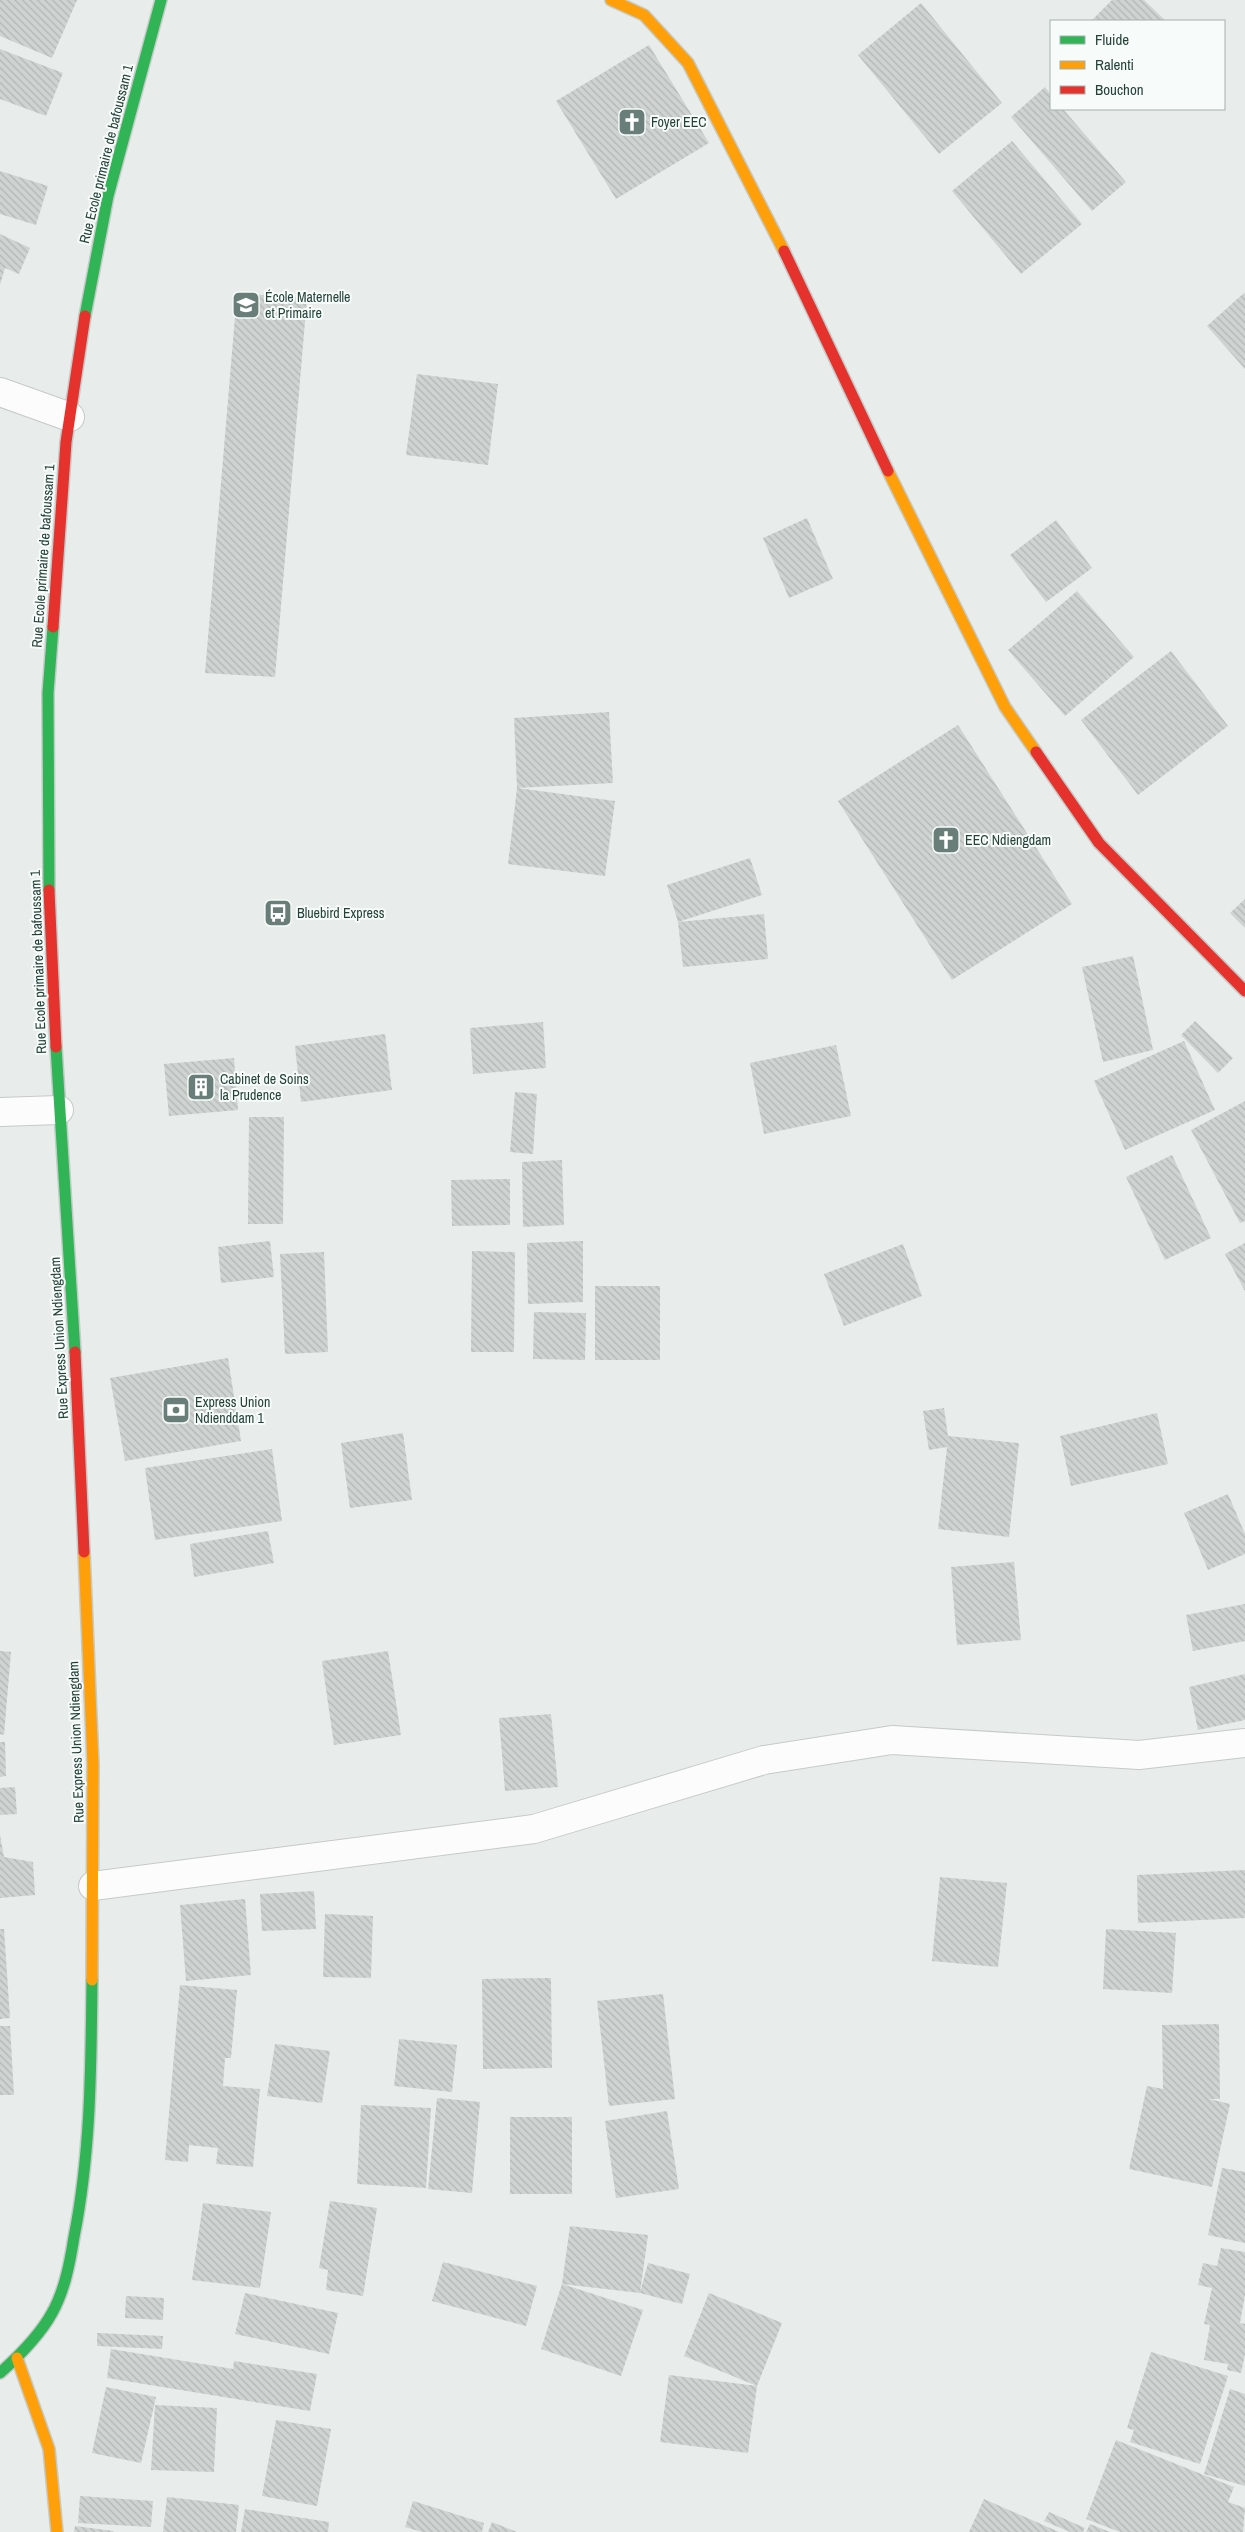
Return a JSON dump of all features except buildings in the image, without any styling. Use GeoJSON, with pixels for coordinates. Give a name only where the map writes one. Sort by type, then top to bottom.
{"type":"FeatureCollection","features":[{"type":"Feature","properties":{"kind":"street","name":"Rue Ecole primaire de bafoussam 1"},"geometry":{"type":"LineString","coordinates":[[59,1110],[49,929],[48,693],[65,451],[84,322],[108,196],[161,0]]}},
{"type":"Feature","properties":{"kind":"street"},"geometry":{"type":"LineString","coordinates":[[610,0],[644,15],[688,63],[775,233],[909,516],[1005,707],[1099,844],[1245,991]]}},
{"type":"Feature","properties":{"kind":"street"},"geometry":{"type":"LineString","coordinates":[[0,392],[70,417]]}},
{"type":"Feature","properties":{"kind":"street"},"geometry":{"type":"LineString","coordinates":[[0,1112],[59,1110]]}},
{"type":"Feature","properties":{"kind":"street","name":"Rue Express Union Ndiengdam"},"geometry":{"type":"LineString","coordinates":[[0,2373],[18,2358],[52,2313],[68,2270],[83,2192],[91,2074],[92,1764],[78,1397],[59,1110]]}},
{"type":"Feature","properties":{"kind":"street"},"geometry":{"type":"LineString","coordinates":[[93,1886],[534,1829],[764,1760],[892,1740],[1139,1755],[1245,1743]]}},
{"type":"Feature","properties":{"kind":"street"},"geometry":{"type":"LineString","coordinates":[[18,2358],[48,2449],[57,2532]]}},
{"type":"Feature","properties":{"kind":"traffic: fast"},"geometry":{"type":"LineString","coordinates":[[85,316],[108,196],[161,0]]}},
{"type":"Feature","properties":{"kind":"traffic: fast"},"geometry":{"type":"LineString","coordinates":[[49,890],[48,693],[53,627]]}},
{"type":"Feature","properties":{"kind":"traffic: fast"},"geometry":{"type":"LineString","coordinates":[[56,1047],[75,1352]]}},
{"type":"Feature","properties":{"kind":"traffic: fast"},"geometry":{"type":"LineString","coordinates":[[0,2373],[29,2345],[47,2321],[57,2304],[69,2266],[80,2205],[87,2141],[92,1980]]}},
{"type":"Feature","properties":{"kind":"traffic: slow"},"geometry":{"type":"LineString","coordinates":[[611,0],[644,15],[688,63],[784,251]]}},
{"type":"Feature","properties":{"kind":"traffic: slow"},"geometry":{"type":"LineString","coordinates":[[888,471],[1005,707],[1036,752]]}},
{"type":"Feature","properties":{"kind":"traffic: slow"},"geometry":{"type":"LineString","coordinates":[[84,1552],[93,1764],[92,1980]]}},
{"type":"Feature","properties":{"kind":"traffic: slow"},"geometry":{"type":"LineString","coordinates":[[17,2358],[49,2449],[57,2532]]}},
{"type":"Feature","properties":{"kind":"traffic: jam"},"geometry":{"type":"LineString","coordinates":[[784,251],[888,471]]}},
{"type":"Feature","properties":{"kind":"traffic: jam"},"geometry":{"type":"LineString","coordinates":[[53,627],[66,442],[85,316]]}},
{"type":"Feature","properties":{"kind":"traffic: jam"},"geometry":{"type":"LineString","coordinates":[[1036,752],[1099,843],[1245,991]]}},
{"type":"Feature","properties":{"kind":"traffic: jam"},"geometry":{"type":"LineString","coordinates":[[49,890],[56,1047]]}},
{"type":"Feature","properties":{"kind":"traffic: jam"},"geometry":{"type":"LineString","coordinates":[[75,1352],[84,1552]]}},
{"type":"Feature","properties":{"kind":"place","name":"Foyer EEC"},"geometry":{"type":"Point","coordinates":[632,122]}},
{"type":"Feature","properties":{"kind":"place","name":"École Maternelle et Primaire"},"geometry":{"type":"Point","coordinates":[246,305]}},
{"type":"Feature","properties":{"kind":"place","name":"EEC Ndiengdam"},"geometry":{"type":"Point","coordinates":[946,840]}},
{"type":"Feature","properties":{"kind":"place","name":"Bluebird Express"},"geometry":{"type":"Point","coordinates":[278,913]}},
{"type":"Feature","properties":{"kind":"place","name":"Cabinet de Soins la Prudence"},"geometry":{"type":"Point","coordinates":[201,1087]}},
{"type":"Feature","properties":{"kind":"place","name":"Express Union Ndienddam 1"},"geometry":{"type":"Point","coordinates":[176,1410]}}]}
